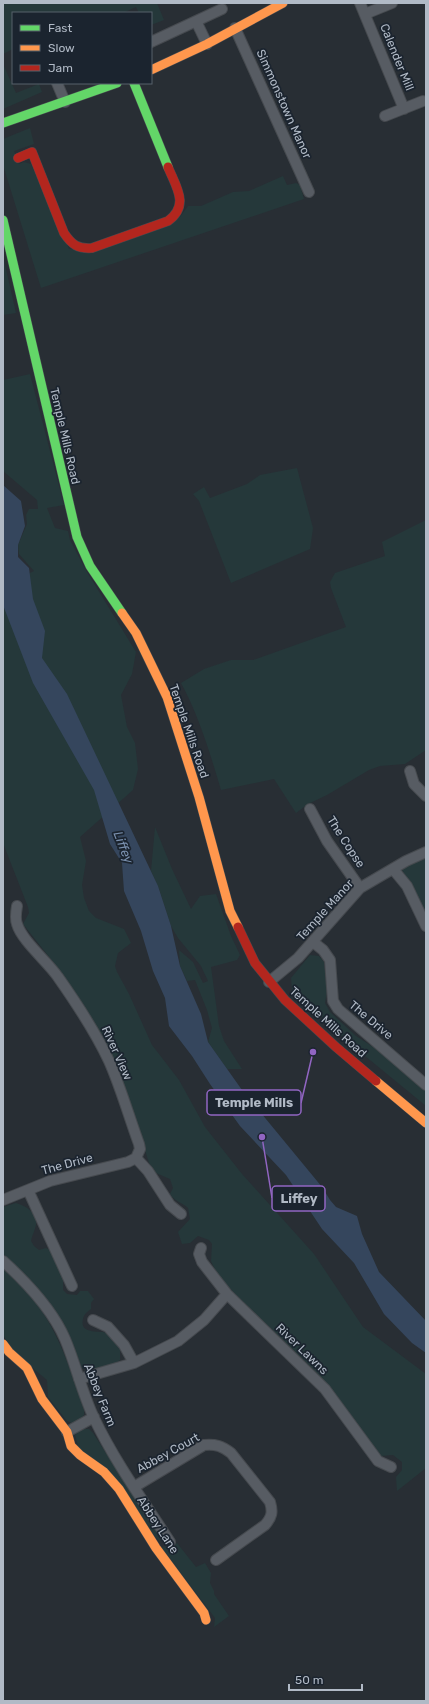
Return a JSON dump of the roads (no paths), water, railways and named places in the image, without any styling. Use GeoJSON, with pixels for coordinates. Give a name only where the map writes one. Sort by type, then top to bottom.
{"type":"FeatureCollection","features":[{"type":"Feature","properties":{"kind":"street"},"geometry":{"type":"LineString","coordinates":[[152,70],[207,44],[283,3]]}},
{"type":"Feature","properties":{"kind":"street","name":"Calender Mill"},"geometry":{"type":"LineString","coordinates":[[360,3],[404,109]]}},
{"type":"Feature","properties":{"kind":"street","name":"Calender Mill"},"geometry":{"type":"LineString","coordinates":[[365,14],[392,3]]}},
{"type":"Feature","properties":{"kind":"street"},"geometry":{"type":"LineString","coordinates":[[152,42],[222,9]]}},
{"type":"Feature","properties":{"kind":"street"},"geometry":{"type":"LineString","coordinates":[[196,21],[207,44]]}},
{"type":"Feature","properties":{"kind":"street","name":"Simmonstown Manor"},"geometry":{"type":"LineString","coordinates":[[235,28],[309,192]]}},
{"type":"Feature","properties":{"kind":"street"},"geometry":{"type":"LineString","coordinates":[[57,84],[65,102]]}},
{"type":"Feature","properties":{"kind":"street"},"geometry":{"type":"LineString","coordinates":[[3,123],[114,84]]}},
{"type":"Feature","properties":{"kind":"street"},"geometry":{"type":"LineString","coordinates":[[18,158],[32,152],[64,233],[71,244],[77,248],[92,248],[168,221],[176,216],[180,210],[180,198],[134,84]]}},
{"type":"Feature","properties":{"kind":"street","name":"Calender Mill"},"geometry":{"type":"LineString","coordinates":[[385,116],[423,101]]}},
{"type":"Feature","properties":{"kind":"street","name":"Temple Mills Road"},"geometry":{"type":"LineString","coordinates":[[3,220],[79,544],[100,581],[136,633],[167,696],[201,804],[230,911],[255,963],[285,1000],[336,1047],[426,1123]]}},
{"type":"Feature","properties":{"kind":"street"},"geometry":{"type":"LineString","coordinates":[[410,771],[414,784],[426,796]]}},
{"type":"Feature","properties":{"kind":"street","name":"The Copse"},"geometry":{"type":"LineString","coordinates":[[310,810],[327,841],[360,888]]}},
{"type":"Feature","properties":{"kind":"street","name":"Temple Manor"},"geometry":{"type":"LineString","coordinates":[[269,982],[298,958],[360,888],[406,861],[426,852]]}},
{"type":"Feature","properties":{"kind":"street"},"geometry":{"type":"LineString","coordinates":[[393,869],[407,886],[426,926]]}},
{"type":"Feature","properties":{"kind":"street","name":"River View"},"geometry":{"type":"LineString","coordinates":[[17,906],[17,924],[23,935],[52,968],[69,992],[96,1035],[109,1062],[139,1144],[140,1149],[136,1158]]}},
{"type":"Feature","properties":{"kind":"street","name":"The Drive"},"geometry":{"type":"LineString","coordinates":[[313,942],[323,950],[330,960],[333,1000],[338,1009],[426,1085]]}},
{"type":"Feature","properties":{"kind":"street"},"geometry":{"type":"LineString","coordinates":[[136,1158],[148,1171],[170,1205],[181,1214]]}},
{"type":"Feature","properties":{"kind":"street","name":"The Drive"},"geometry":{"type":"LineString","coordinates":[[3,1200],[50,1181],[128,1162],[136,1158]]}},
{"type":"Feature","properties":{"kind":"street"},"geometry":{"type":"LineString","coordinates":[[28,1190],[72,1286]]}},
{"type":"Feature","properties":{"kind":"street","name":"River Lawns"},"geometry":{"type":"LineString","coordinates":[[201,1248],[199,1254],[202,1262],[227,1294],[325,1389],[378,1461],[391,1468]]}},
{"type":"Feature","properties":{"kind":"street","name":"Abbey Farm"},"geometry":{"type":"LineString","coordinates":[[3,1261],[22,1278],[46,1309],[64,1337],[94,1418],[114,1457],[170,1542]]}},
{"type":"Feature","properties":{"kind":"street"},"geometry":{"type":"LineString","coordinates":[[80,1379],[134,1363],[178,1341],[204,1320],[227,1294]]}},
{"type":"Feature","properties":{"kind":"street"},"geometry":{"type":"LineString","coordinates":[[93,1320],[108,1327],[124,1345],[134,1363]]}},
{"type":"Feature","properties":{"kind":"street","name":"Abbey Lane"},"geometry":{"type":"LineString","coordinates":[[3,1344],[29,1372],[42,1399],[67,1432],[72,1446],[76,1451],[104,1472],[119,1489],[156,1548],[204,1613],[206,1620]]}},
{"type":"Feature","properties":{"kind":"street"},"geometry":{"type":"LineString","coordinates":[[67,1432],[94,1418]]}},
{"type":"Feature","properties":{"kind":"street","name":"Abbey Court"},"geometry":{"type":"LineString","coordinates":[[134,1487],[204,1445],[214,1444],[223,1446],[231,1453],[270,1502],[273,1511],[271,1518],[265,1525],[216,1560]]}},
{"type":"Feature","properties":{"kind":"water"},"geometry":{"type":"Polygon","coordinates":[[[3,485],[21,501],[25,526],[18,545],[18,557],[29,568],[33,599],[45,631],[42,658],[67,694],[158,886],[171,926],[180,966],[201,1014],[208,1042],[242,1090],[322,1187],[330,1200],[336,1207],[357,1216],[362,1234],[379,1272],[426,1321],[426,1353],[412,1343],[384,1314],[354,1263],[322,1229],[286,1175],[240,1126],[192,1056],[169,1026],[165,998],[153,971],[141,931],[124,891],[122,863],[110,844],[94,790],[33,683],[3,605],[3,485]]]}},
{"type":"Feature","properties":{"kind":"place","name":"Temple Mills"},"geometry":{"type":"Point","coordinates":[313,1052]}},
{"type":"Feature","properties":{"kind":"place","name":"Liffey"},"geometry":{"type":"Point","coordinates":[262,1137]}}]}
